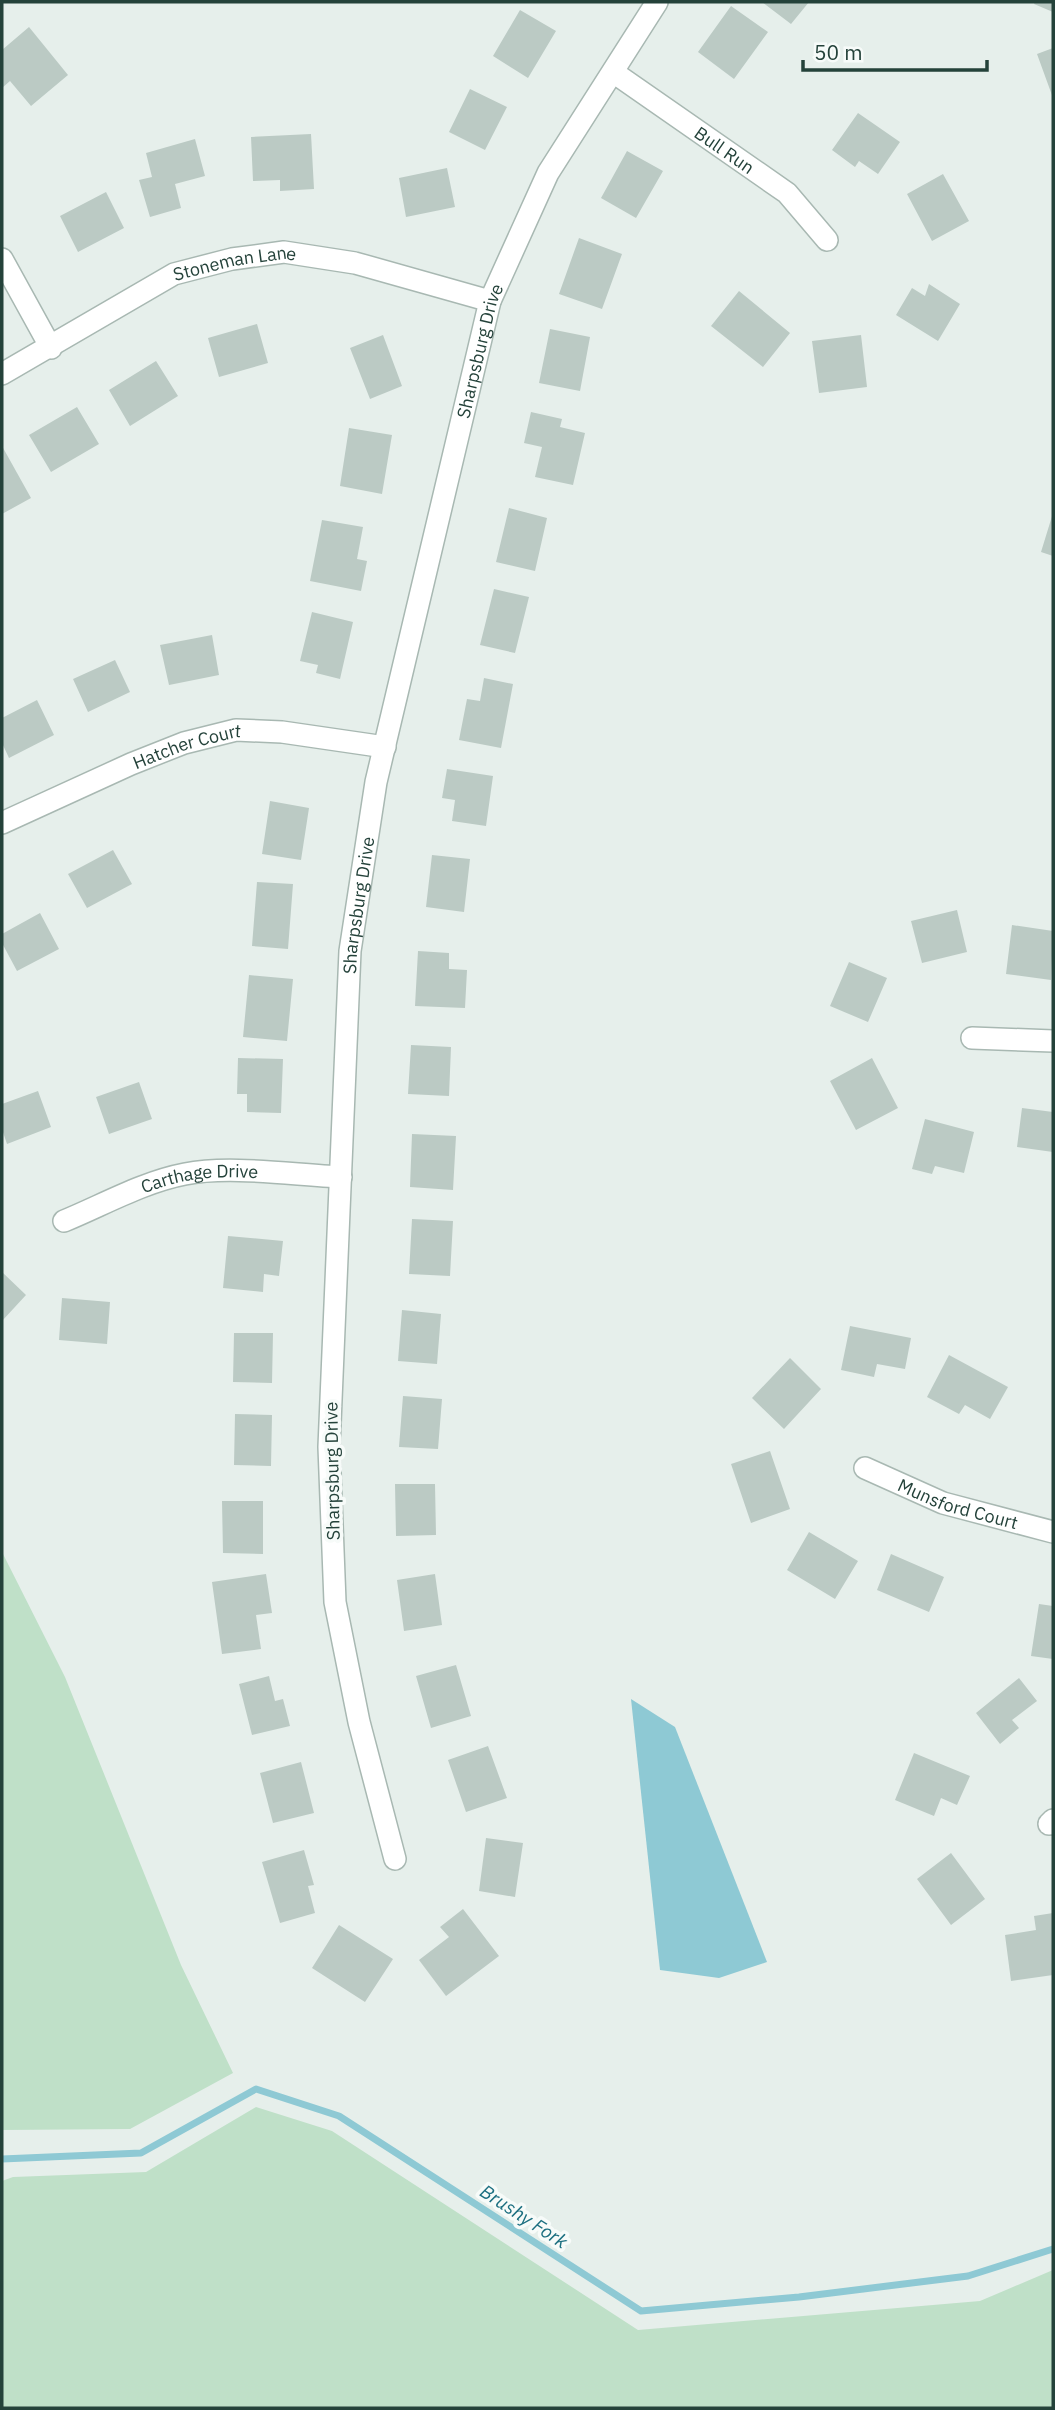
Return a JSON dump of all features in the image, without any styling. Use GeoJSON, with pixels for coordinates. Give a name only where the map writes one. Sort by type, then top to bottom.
{"type":"FeatureCollection","features":[{"type":"Feature","properties":{"kind":"street","name":"Sharpsburg Drive"},"geometry":{"type":"LineString","coordinates":[[395,1859],[359,1722],[335,1602],[329,1447],[350,951],[376,782],[490,301],[548,173],[657,2]]}},
{"type":"Feature","properties":{"kind":"street","name":"Bull Run"},"geometry":{"type":"LineString","coordinates":[[613,72],[787,192],[827,240]]}},
{"type":"Feature","properties":{"kind":"street","name":"Stoneman Lane"},"geometry":{"type":"LineString","coordinates":[[2,374],[51,348],[174,274],[232,259],[284,252],[355,262],[490,301]]}},
{"type":"Feature","properties":{"kind":"street"},"geometry":{"type":"LineString","coordinates":[[2,259],[51,348]]}},
{"type":"Feature","properties":{"kind":"street","name":"Hatcher Court"},"geometry":{"type":"LineString","coordinates":[[2,823],[184,743],[236,730],[282,732],[385,747]]}},
{"type":"Feature","properties":{"kind":"street"},"geometry":{"type":"LineString","coordinates":[[972,1038],[1053,1041]]}},
{"type":"Feature","properties":{"kind":"street","name":"Carthage Drive"},"geometry":{"type":"LineString","coordinates":[[64,1221],[144,1187],[185,1174],[231,1171],[341,1178]]}},
{"type":"Feature","properties":{"kind":"street","name":"Munsford Court"},"geometry":{"type":"LineString","coordinates":[[865,1468],[943,1503],[1053,1532]]}},
{"type":"Feature","properties":{"kind":"green space"},"geometry":{"type":"Polygon","coordinates":[[[2,1552],[65,1677],[181,1965],[233,2073],[130,2129],[2,2130],[2,1552]]]}},
{"type":"Feature","properties":{"kind":"green space"},"geometry":{"type":"Polygon","coordinates":[[[256,2107],[332,2131],[638,2330],[980,2301],[1053,2270],[1053,2408],[2,2408],[2,2181],[13,2177],[146,2172],[256,2107]]]}},
{"type":"Feature","properties":{"kind":"water"},"geometry":{"type":"Polygon","coordinates":[[[631,1699],[675,1727],[767,1962],[719,1978],[660,1970],[631,1699]]]}},
{"type":"Feature","properties":{"kind":"building"},"geometry":{"type":"Polygon","coordinates":[[[762,2],[809,2],[791,24],[762,2]]]}},
{"type":"Feature","properties":{"kind":"building"},"geometry":{"type":"Polygon","coordinates":[[[1053,2],[1053,12],[1034,4],[1053,2]]]}},
{"type":"Feature","properties":{"kind":"building"},"geometry":{"type":"Polygon","coordinates":[[[731,6],[768,32],[734,79],[698,52],[731,6]]]}},
{"type":"Feature","properties":{"kind":"building"},"geometry":{"type":"Polygon","coordinates":[[[520,10],[556,31],[528,78],[493,56],[520,10]]]}},
{"type":"Feature","properties":{"kind":"building"},"geometry":{"type":"Polygon","coordinates":[[[29,27],[68,75],[31,106],[10,81],[2,88],[2,50],[29,27]]]}},
{"type":"Feature","properties":{"kind":"building"},"geometry":{"type":"Polygon","coordinates":[[[1053,48],[1053,98],[1037,54],[1053,48]]]}},
{"type":"Feature","properties":{"kind":"building"},"geometry":{"type":"Polygon","coordinates":[[[470,89],[507,107],[485,150],[449,132],[470,89]]]}},
{"type":"Feature","properties":{"kind":"building"},"geometry":{"type":"Polygon","coordinates":[[[858,113],[900,142],[878,174],[859,161],[855,167],[832,150],[858,113]]]}},
{"type":"Feature","properties":{"kind":"building"},"geometry":{"type":"Polygon","coordinates":[[[311,134],[314,189],[280,191],[280,180],[253,181],[251,137],[311,134]]]}},
{"type":"Feature","properties":{"kind":"building"},"geometry":{"type":"Polygon","coordinates":[[[195,139],[205,176],[175,184],[181,208],[150,217],[139,180],[152,177],[146,153],[195,139]]]}},
{"type":"Feature","properties":{"kind":"building"},"geometry":{"type":"Polygon","coordinates":[[[627,151],[663,171],[636,218],[601,198],[627,151]]]}},
{"type":"Feature","properties":{"kind":"building"},"geometry":{"type":"Polygon","coordinates":[[[447,168],[455,207],[406,217],[399,178],[447,168]]]}},
{"type":"Feature","properties":{"kind":"building"},"geometry":{"type":"Polygon","coordinates":[[[943,174],[969,221],[932,241],[907,194],[943,174]]]}},
{"type":"Feature","properties":{"kind":"building"},"geometry":{"type":"Polygon","coordinates":[[[106,192],[124,228],[78,252],[60,216],[106,192]]]}},
{"type":"Feature","properties":{"kind":"building"},"geometry":{"type":"Polygon","coordinates":[[[579,238],[622,254],[602,309],[559,294],[579,238]]]}},
{"type":"Feature","properties":{"kind":"building"},"geometry":{"type":"Polygon","coordinates":[[[929,284],[960,304],[938,341],[896,315],[912,288],[925,296],[929,284]]]}},
{"type":"Feature","properties":{"kind":"building"},"geometry":{"type":"Polygon","coordinates":[[[739,291],[790,333],[763,367],[711,326],[739,291]]]}},
{"type":"Feature","properties":{"kind":"building"},"geometry":{"type":"Polygon","coordinates":[[[257,324],[268,363],[219,377],[208,338],[257,324]]]}},
{"type":"Feature","properties":{"kind":"building"},"geometry":{"type":"Polygon","coordinates":[[[550,329],[590,337],[580,391],[539,383],[550,329]]]}},
{"type":"Feature","properties":{"kind":"building"},"geometry":{"type":"Polygon","coordinates":[[[383,335],[402,386],[370,399],[350,348],[383,335]]]}},
{"type":"Feature","properties":{"kind":"building"},"geometry":{"type":"Polygon","coordinates":[[[861,335],[867,387],[819,393],[812,341],[861,335]]]}},
{"type":"Feature","properties":{"kind":"building"},"geometry":{"type":"Polygon","coordinates":[[[156,361],[178,396],[130,426],[109,390],[156,361]]]}},
{"type":"Feature","properties":{"kind":"building"},"geometry":{"type":"Polygon","coordinates":[[[77,407],[99,444],[51,472],[29,435],[77,407]]]}},
{"type":"Feature","properties":{"kind":"building"},"geometry":{"type":"Polygon","coordinates":[[[531,412],[562,419],[560,427],[585,433],[573,485],[535,477],[542,447],[524,443],[531,412]]]}},
{"type":"Feature","properties":{"kind":"building"},"geometry":{"type":"Polygon","coordinates":[[[349,428],[392,435],[382,494],[340,486],[349,428]]]}},
{"type":"Feature","properties":{"kind":"building"},"geometry":{"type":"Polygon","coordinates":[[[2,446],[31,498],[2,514],[2,446]]]}},
{"type":"Feature","properties":{"kind":"building"},"geometry":{"type":"Polygon","coordinates":[[[509,508],[547,518],[535,571],[496,562],[509,508]]]}},
{"type":"Feature","properties":{"kind":"building"},"geometry":{"type":"Polygon","coordinates":[[[1053,513],[1053,556],[1041,552],[1053,513]]]}},
{"type":"Feature","properties":{"kind":"building"},"geometry":{"type":"Polygon","coordinates":[[[322,520],[363,527],[357,559],[367,561],[361,591],[310,581],[322,520]]]}},
{"type":"Feature","properties":{"kind":"building"},"geometry":{"type":"Polygon","coordinates":[[[494,589],[529,597],[515,653],[480,645],[494,589]]]}},
{"type":"Feature","properties":{"kind":"building"},"geometry":{"type":"Polygon","coordinates":[[[312,612],[353,622],[340,679],[316,673],[318,665],[300,661],[312,612]]]}},
{"type":"Feature","properties":{"kind":"building"},"geometry":{"type":"Polygon","coordinates":[[[212,635],[219,675],[169,685],[160,645],[212,635]]]}},
{"type":"Feature","properties":{"kind":"building"},"geometry":{"type":"Polygon","coordinates":[[[115,660],[130,692],[88,712],[73,679],[115,660]]]}},
{"type":"Feature","properties":{"kind":"building"},"geometry":{"type":"Polygon","coordinates":[[[484,678],[513,684],[501,748],[459,740],[467,699],[480,701],[484,678]]]}},
{"type":"Feature","properties":{"kind":"building"},"geometry":{"type":"Polygon","coordinates":[[[37,700],[54,735],[9,758],[2,743],[2,718],[37,700]]]}},
{"type":"Feature","properties":{"kind":"building"},"geometry":{"type":"Polygon","coordinates":[[[447,769],[493,776],[486,826],[452,821],[455,800],[442,798],[447,769]]]}},
{"type":"Feature","properties":{"kind":"building"},"geometry":{"type":"Polygon","coordinates":[[[270,801],[309,808],[301,860],[262,854],[270,801]]]}},
{"type":"Feature","properties":{"kind":"building"},"geometry":{"type":"Polygon","coordinates":[[[113,850],[132,884],[87,908],[68,874],[113,850]]]}},
{"type":"Feature","properties":{"kind":"building"},"geometry":{"type":"Polygon","coordinates":[[[432,855],[470,859],[464,912],[426,907],[432,855]]]}},
{"type":"Feature","properties":{"kind":"building"},"geometry":{"type":"Polygon","coordinates":[[[257,882],[293,884],[288,949],[252,946],[257,882]]]}},
{"type":"Feature","properties":{"kind":"building"},"geometry":{"type":"Polygon","coordinates":[[[957,910],[967,952],[922,963],[911,921],[957,910]]]}},
{"type":"Feature","properties":{"kind":"building"},"geometry":{"type":"Polygon","coordinates":[[[40,913],[59,949],[17,971],[2,943],[2,934],[40,913]]]}},
{"type":"Feature","properties":{"kind":"building"},"geometry":{"type":"Polygon","coordinates":[[[1012,925],[1053,931],[1051,980],[1006,974],[1012,925]]]}},
{"type":"Feature","properties":{"kind":"building"},"geometry":{"type":"Polygon","coordinates":[[[418,951],[449,953],[449,969],[467,970],[465,1008],[415,1006],[418,951]]]}},
{"type":"Feature","properties":{"kind":"building"},"geometry":{"type":"Polygon","coordinates":[[[849,962],[887,978],[868,1022],[830,1006],[849,962]]]}},
{"type":"Feature","properties":{"kind":"building"},"geometry":{"type":"Polygon","coordinates":[[[249,975],[293,979],[287,1041],[243,1037],[249,975]]]}},
{"type":"Feature","properties":{"kind":"building"},"geometry":{"type":"Polygon","coordinates":[[[411,1045],[451,1047],[449,1096],[408,1094],[411,1045]]]}},
{"type":"Feature","properties":{"kind":"building"},"geometry":{"type":"Polygon","coordinates":[[[238,1058],[283,1059],[281,1113],[247,1112],[247,1094],[237,1094],[238,1058]]]}},
{"type":"Feature","properties":{"kind":"building"},"geometry":{"type":"Polygon","coordinates":[[[872,1058],[898,1108],[856,1130],[830,1081],[872,1058]]]}},
{"type":"Feature","properties":{"kind":"building"},"geometry":{"type":"Polygon","coordinates":[[[139,1082],[152,1119],[109,1134],[96,1097],[139,1082]]]}},
{"type":"Feature","properties":{"kind":"building"},"geometry":{"type":"Polygon","coordinates":[[[38,1091],[51,1127],[7,1144],[2,1129],[2,1104],[38,1091]]]}},
{"type":"Feature","properties":{"kind":"building"},"geometry":{"type":"Polygon","coordinates":[[[1022,1108],[1053,1112],[1053,1152],[1017,1147],[1022,1108]]]}},
{"type":"Feature","properties":{"kind":"building"},"geometry":{"type":"Polygon","coordinates":[[[925,1119],[974,1132],[964,1173],[935,1166],[932,1174],[912,1169],[925,1119]]]}},
{"type":"Feature","properties":{"kind":"building"},"geometry":{"type":"Polygon","coordinates":[[[412,1134],[456,1136],[453,1190],[410,1187],[412,1134]]]}},
{"type":"Feature","properties":{"kind":"building"},"geometry":{"type":"Polygon","coordinates":[[[412,1219],[453,1221],[450,1276],[409,1274],[412,1219]]]}},
{"type":"Feature","properties":{"kind":"building"},"geometry":{"type":"Polygon","coordinates":[[[228,1236],[283,1241],[279,1276],[264,1274],[263,1292],[223,1288],[228,1236]]]}},
{"type":"Feature","properties":{"kind":"building"},"geometry":{"type":"Polygon","coordinates":[[[2,1272],[26,1295],[2,1321],[2,1272]]]}},
{"type":"Feature","properties":{"kind":"building"},"geometry":{"type":"Polygon","coordinates":[[[62,1298],[110,1302],[107,1344],[59,1340],[62,1298]]]}},
{"type":"Feature","properties":{"kind":"building"},"geometry":{"type":"Polygon","coordinates":[[[402,1310],[441,1314],[437,1364],[398,1361],[402,1310]]]}},
{"type":"Feature","properties":{"kind":"building"},"geometry":{"type":"Polygon","coordinates":[[[850,1326],[911,1338],[905,1369],[877,1364],[874,1377],[841,1370],[850,1326]]]}},
{"type":"Feature","properties":{"kind":"building"},"geometry":{"type":"Polygon","coordinates":[[[234,1333],[273,1333],[272,1383],[233,1382],[234,1333]]]}},
{"type":"Feature","properties":{"kind":"building"},"geometry":{"type":"Polygon","coordinates":[[[949,1355],[1008,1387],[990,1419],[965,1405],[959,1414],[927,1397],[949,1355]]]}},
{"type":"Feature","properties":{"kind":"building"},"geometry":{"type":"Polygon","coordinates":[[[790,1358],[821,1389],[784,1429],[752,1398],[790,1358]]]}},
{"type":"Feature","properties":{"kind":"building"},"geometry":{"type":"Polygon","coordinates":[[[403,1396],[442,1399],[438,1449],[399,1447],[403,1396]]]}},
{"type":"Feature","properties":{"kind":"building"},"geometry":{"type":"Polygon","coordinates":[[[235,1414],[272,1415],[271,1466],[234,1465],[235,1414]]]}},
{"type":"Feature","properties":{"kind":"building"},"geometry":{"type":"Polygon","coordinates":[[[770,1451],[790,1509],[751,1523],[731,1464],[770,1451]]]}},
{"type":"Feature","properties":{"kind":"building"},"geometry":{"type":"Polygon","coordinates":[[[395,1484],[435,1484],[436,1535],[396,1536],[395,1484]]]}},
{"type":"Feature","properties":{"kind":"building"},"geometry":{"type":"Polygon","coordinates":[[[222,1501],[263,1501],[263,1554],[223,1553],[222,1501]]]}},
{"type":"Feature","properties":{"kind":"building"},"geometry":{"type":"Polygon","coordinates":[[[809,1532],[858,1561],[835,1599],[787,1570],[809,1532]]]}},
{"type":"Feature","properties":{"kind":"building"},"geometry":{"type":"Polygon","coordinates":[[[891,1554],[944,1577],[929,1612],[877,1590],[891,1554]]]}},
{"type":"Feature","properties":{"kind":"building"},"geometry":{"type":"Polygon","coordinates":[[[266,1574],[272,1613],[256,1615],[261,1649],[222,1654],[212,1582],[266,1574]]]}},
{"type":"Feature","properties":{"kind":"building"},"geometry":{"type":"Polygon","coordinates":[[[435,1574],[442,1625],[404,1631],[397,1580],[435,1574]]]}},
{"type":"Feature","properties":{"kind":"building"},"geometry":{"type":"Polygon","coordinates":[[[1039,1604],[1053,1606],[1053,1659],[1031,1656],[1039,1604]]]}},
{"type":"Feature","properties":{"kind":"building"},"geometry":{"type":"Polygon","coordinates":[[[456,1665],[471,1716],[431,1728],[416,1676],[456,1665]]]}},
{"type":"Feature","properties":{"kind":"building"},"geometry":{"type":"Polygon","coordinates":[[[269,1676],[275,1701],[283,1699],[290,1726],[252,1735],[239,1684],[269,1676]]]}},
{"type":"Feature","properties":{"kind":"building"},"geometry":{"type":"Polygon","coordinates":[[[1019,1678],[1037,1701],[1012,1720],[1019,1728],[1000,1744],[976,1713],[1019,1678]]]}},
{"type":"Feature","properties":{"kind":"building"},"geometry":{"type":"Polygon","coordinates":[[[488,1746],[507,1798],[466,1812],[448,1760],[488,1746]]]}},
{"type":"Feature","properties":{"kind":"building"},"geometry":{"type":"Polygon","coordinates":[[[914,1753],[970,1776],[957,1805],[941,1798],[934,1816],[895,1800],[914,1753]]]}},
{"type":"Feature","properties":{"kind":"building"},"geometry":{"type":"Polygon","coordinates":[[[301,1762],[314,1813],[273,1823],[260,1773],[301,1762]]]}},
{"type":"Feature","properties":{"kind":"building"},"geometry":{"type":"Polygon","coordinates":[[[486,1838],[523,1843],[515,1897],[479,1891],[486,1838]]]}},
{"type":"Feature","properties":{"kind":"building"},"geometry":{"type":"Polygon","coordinates":[[[304,1850],[314,1885],[308,1886],[315,1913],[280,1923],[262,1862],[304,1850]]]}},
{"type":"Feature","properties":{"kind":"building"},"geometry":{"type":"Polygon","coordinates":[[[951,1853],[985,1899],[951,1925],[917,1879],[951,1853]]]}},
{"type":"Feature","properties":{"kind":"building"},"geometry":{"type":"Polygon","coordinates":[[[463,1909],[499,1956],[446,1996],[419,1960],[449,1937],[440,1927],[463,1909]]]}},
{"type":"Feature","properties":{"kind":"building"},"geometry":{"type":"Polygon","coordinates":[[[1053,1913],[1053,1975],[1011,1981],[1005,1935],[1036,1930],[1034,1916],[1053,1913]]]}},
{"type":"Feature","properties":{"kind":"building"},"geometry":{"type":"Polygon","coordinates":[[[339,1925],[393,1959],[365,2002],[312,1968],[339,1925]]]}},
{"type":"Feature","properties":{"kind":"waterway","name":"Brushy Fork"},"geometry":{"type":"LineString","coordinates":[[2,2159],[141,2153],[256,2089],[339,2116],[641,2311],[799,2297],[968,2276],[1053,2249]]}}]}
